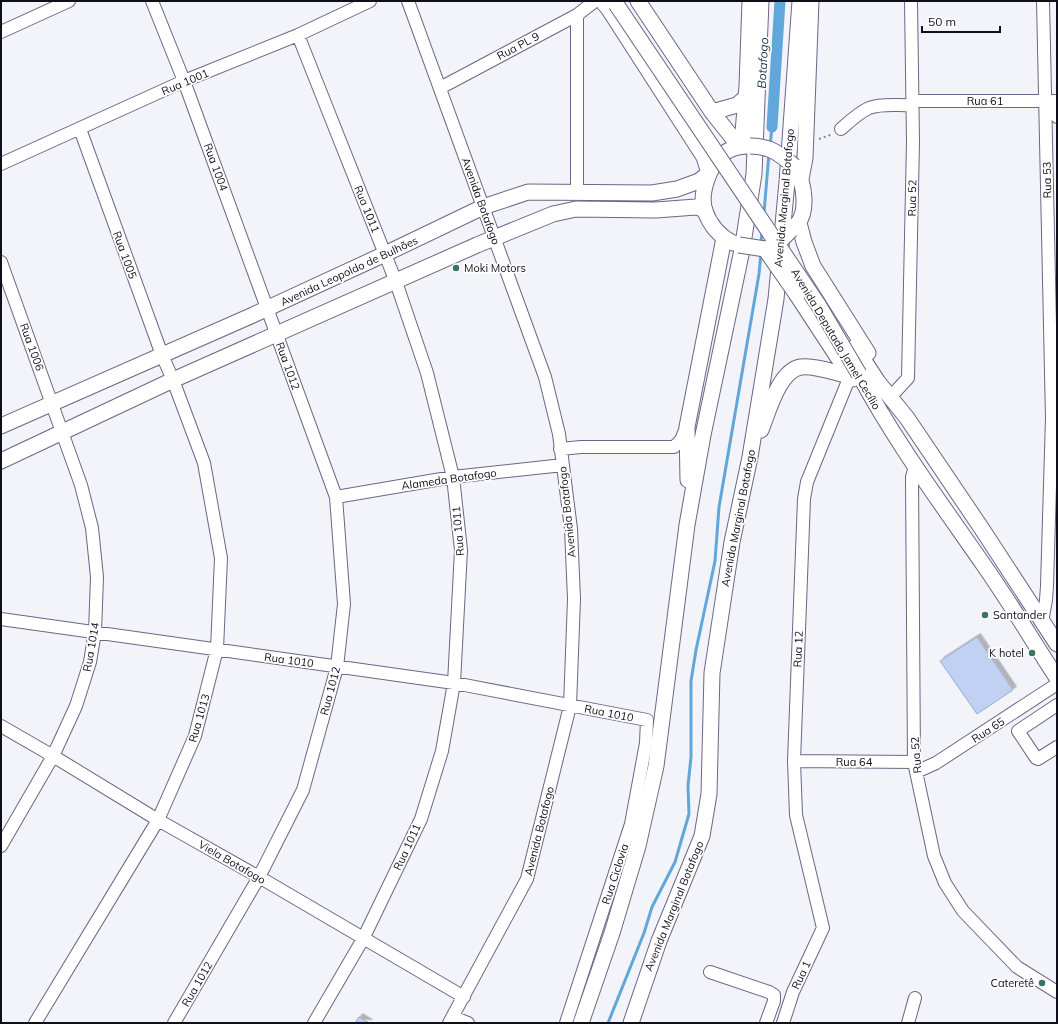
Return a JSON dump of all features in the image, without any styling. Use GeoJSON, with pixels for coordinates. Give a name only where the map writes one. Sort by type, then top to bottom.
{"type":"FeatureCollection","features":[{"type":"Feature","properties":{"kind":"main road"},"geometry":{"type":"LineString","coordinates":[[638,1],[712,112],[744,146]]}},
{"type":"Feature","properties":{"kind":"main road"},"geometry":{"type":"LineString","coordinates":[[744,146],[743,132],[750,1]]}},
{"type":"Feature","properties":{"kind":"main road"},"geometry":{"type":"LineString","coordinates":[[580,1023],[612,933],[636,853],[656,766],[687,525],[703,435],[742,250],[754,174],[761,1]]}},
{"type":"Feature","properties":{"kind":"main road","name":"Avenida Marginal Botafogo"},"geometry":{"type":"LineString","coordinates":[[630,1023],[659,941],[702,836],[709,794],[712,673],[732,542],[750,457],[776,299],[787,182],[800,1]]}},
{"type":"Feature","properties":{"kind":"main road"},"geometry":{"type":"LineString","coordinates":[[801,179],[806,158],[811,1]]}},
{"type":"Feature","properties":{"kind":"main road"},"geometry":{"type":"LineString","coordinates":[[614,2],[608,8],[704,157],[709,173]]}},
{"type":"Feature","properties":{"kind":"main road","name":"Avenida Deputado Jamel Cecílio"},"geometry":{"type":"LineString","coordinates":[[614,2],[855,346],[878,382],[906,418],[982,529],[1057,644]]}},
{"type":"Feature","properties":{"kind":"main road","name":"Avenida Deputado Jamel Cecílio"},"geometry":{"type":"LineString","coordinates":[[614,2],[819,306],[854,375],[871,396],[915,466],[986,568],[1057,678]]}},
{"type":"Feature","properties":{"kind":"main road"},"geometry":{"type":"LineString","coordinates":[[712,112],[737,105],[746,97]]}},
{"type":"Feature","properties":{"kind":"main road"},"geometry":{"type":"LineString","coordinates":[[744,146],[762,146],[778,153],[794,166],[801,179],[804,201],[802,216],[795,226],[775,246],[765,249],[739,246],[724,238],[713,227],[705,210],[704,193],[709,173],[722,154],[744,146]]}},
{"type":"Feature","properties":{"kind":"main road","name":"Avenida Leopoldo de Bulhões"},"geometry":{"type":"LineString","coordinates":[[1,426],[268,308],[483,207],[528,192],[652,193],[677,189],[698,181],[709,173]]}},
{"type":"Feature","properties":{"kind":"main road"},"geometry":{"type":"LineString","coordinates":[[1,461],[173,380],[495,237],[553,214],[576,210],[656,210],[696,207],[705,210]]}},
{"type":"Feature","properties":{"kind":"main road"},"geometry":{"type":"LineString","coordinates":[[795,226],[804,242],[813,266],[869,354],[896,391],[906,418]]}},
{"type":"Feature","properties":{"kind":"main road"},"geometry":{"type":"LineString","coordinates":[[687,525],[687,427],[724,238]]}},
{"type":"Feature","properties":{"kind":"main road"},"geometry":{"type":"LineString","coordinates":[[765,249],[854,375]]}},
{"type":"Feature","properties":{"kind":"main road"},"geometry":{"type":"LineString","coordinates":[[750,457],[779,386],[790,372],[800,367],[854,375]]}},
{"type":"Feature","properties":{"kind":"street"},"geometry":{"type":"LineString","coordinates":[[1,32],[68,1]]}},
{"type":"Feature","properties":{"kind":"street","name":"Rua 1004"},"geometry":{"type":"LineString","coordinates":[[152,1],[184,81],[268,308],[276,335]]}},
{"type":"Feature","properties":{"kind":"street","name":"Rua 1001"},"geometry":{"type":"LineString","coordinates":[[1,164],[184,81],[298,35],[370,1]]}},
{"type":"Feature","properties":{"kind":"street","name":"Avenida Botafogo"},"geometry":{"type":"LineString","coordinates":[[408,1],[545,377],[559,434],[571,529],[574,599],[570,706],[527,879],[451,1020]]}},
{"type":"Feature","properties":{"kind":"street","name":"Rua PL 9"},"geometry":{"type":"LineString","coordinates":[[440,88],[577,15],[595,1]]}},
{"type":"Feature","properties":{"kind":"street","name":"Rua 52"},"geometry":{"type":"LineString","coordinates":[[896,391],[908,378],[913,103],[911,1]]}},
{"type":"Feature","properties":{"kind":"street","name":"Rua 53"},"geometry":{"type":"LineString","coordinates":[[1042,622],[1047,593],[1055,418],[1051,101],[1043,1]]}},
{"type":"Feature","properties":{"kind":"street"},"geometry":{"type":"LineString","coordinates":[[577,15],[577,193]]}},
{"type":"Feature","properties":{"kind":"street","name":"Rua 1011"},"geometry":{"type":"LineString","coordinates":[[298,35],[396,282],[428,373],[453,477],[461,550],[454,683],[442,750],[421,819],[363,939],[314,1023]]}},
{"type":"Feature","properties":{"kind":"street"},"geometry":{"type":"LineString","coordinates":[[1051,101],[1054,113],[1057,117]]}},
{"type":"Feature","properties":{"kind":"street","name":"Rua 61"},"geometry":{"type":"LineString","coordinates":[[841,129],[860,113],[869,108],[878,106],[913,103],[1051,101]]}},
{"type":"Feature","properties":{"kind":"street","name":"Rua 1005"},"geometry":{"type":"LineString","coordinates":[[80,128],[162,355],[173,380]]}},
{"type":"Feature","properties":{"kind":"street","name":"Rua 1006"},"geometry":{"type":"LineString","coordinates":[[1,262],[61,432]]}},
{"type":"Feature","properties":{"kind":"street","name":"Rua 1012"},"geometry":{"type":"LineString","coordinates":[[174,1023],[259,877],[303,790],[337,667],[344,604],[336,497],[276,335]]}},
{"type":"Feature","properties":{"kind":"street","name":"Rua 12"},"geometry":{"type":"LineString","coordinates":[[823,928],[796,815],[794,761],[804,499],[807,482],[854,375]]}},
{"type":"Feature","properties":{"kind":"street","name":"Rua 1013"},"geometry":{"type":"LineString","coordinates":[[35,1023],[158,820],[195,736],[218,649],[222,558],[204,463],[173,380]]}},
{"type":"Feature","properties":{"kind":"street"},"geometry":{"type":"LineString","coordinates":[[560,449],[582,447],[674,447],[681,440],[687,427]]}},
{"type":"Feature","properties":{"kind":"street","name":"Rua 1014"},"geometry":{"type":"LineString","coordinates":[[1,846],[54,756],[76,706],[90,662],[96,632],[97,577],[92,528],[82,485],[61,432]]}},
{"type":"Feature","properties":{"kind":"street","name":"Alameda Botafogo"},"geometry":{"type":"LineString","coordinates":[[336,497],[453,477],[563,465]]}},
{"type":"Feature","properties":{"kind":"street","name":"Rua 52"},"geometry":{"type":"LineString","coordinates":[[915,466],[912,477],[915,767],[934,856],[945,883],[963,911],[1017,967],[1057,992]]}},
{"type":"Feature","properties":{"kind":"street","name":"Rua 1010"},"geometry":{"type":"LineString","coordinates":[[1,619],[454,683],[647,720]]}},
{"type":"Feature","properties":{"kind":"street","name":"Rua 65"},"geometry":{"type":"LineString","coordinates":[[915,767],[936,764],[1057,684]]}},
{"type":"Feature","properties":{"kind":"street"},"geometry":{"type":"LineString","coordinates":[[1018,731],[1057,704]]}},
{"type":"Feature","properties":{"kind":"street"},"geometry":{"type":"LineString","coordinates":[[1008,717],[1036,758],[1038,759],[1057,747]]}},
{"type":"Feature","properties":{"kind":"street","name":"Rua Ciclovia"},"geometry":{"type":"LineString","coordinates":[[566,1023],[631,824],[646,743],[647,720]]}},
{"type":"Feature","properties":{"kind":"street","name":"Viela Botafogo"},"geometry":{"type":"LineString","coordinates":[[1,726],[54,756],[158,820],[259,877],[464,997]]}},
{"type":"Feature","properties":{"kind":"street","name":"Rua 64"},"geometry":{"type":"LineString","coordinates":[[794,761],[915,767]]}},
{"type":"Feature","properties":{"kind":"street","name":"Rua 1"},"geometry":{"type":"LineString","coordinates":[[782,1023],[793,992],[823,928]]}},
{"type":"Feature","properties":{"kind":"street"},"geometry":{"type":"LineString","coordinates":[[710,972],[774,995],[774,1001],[766,1023]]}},
{"type":"Feature","properties":{"kind":"street"},"geometry":{"type":"LineString","coordinates":[[908,1023],[915,998]]}},
{"type":"Feature","properties":{"kind":"street"},"geometry":{"type":"LineString","coordinates":[[451,1020],[468,1023]]}},
{"type":"Feature","properties":{"kind":"path"},"geometry":{"type":"LineString","coordinates":[[817,139],[831,136],[841,129]]}},
{"type":"Feature","properties":{"kind":"building"},"geometry":{"type":"Polygon","coordinates":[[[977,637],[1013,690],[977,714],[940,661],[977,637]]]}},
{"type":"Feature","properties":{"kind":"building"},"geometry":{"type":"Polygon","coordinates":[[[359,1017],[369,1023],[355,1023],[359,1017]]]}},
{"type":"Feature","properties":{"kind":"waterway","name":"Botafogo"},"geometry":{"type":"LineString","coordinates":[[772,127],[780,1]]}},
{"type":"Feature","properties":{"kind":"waterway"},"geometry":{"type":"LineString","coordinates":[[770,146],[772,127]]}},
{"type":"Feature","properties":{"kind":"waterway"},"geometry":{"type":"LineString","coordinates":[[764,213],[769,153]]}},
{"type":"Feature","properties":{"kind":"waterway"},"geometry":{"type":"LineString","coordinates":[[761,243],[762,231]]}},
{"type":"Feature","properties":{"kind":"waterway"},"geometry":{"type":"LineString","coordinates":[[608,1023],[644,933],[652,907],[675,862],[689,814],[688,786],[691,757],[691,681],[715,561],[719,507],[759,274],[761,253]]}},
{"type":"Feature","properties":{"kind":"place","name":"Moki Motors"},"geometry":{"type":"Point","coordinates":[456,268]}},
{"type":"Feature","properties":{"kind":"place","name":"Santander"},"geometry":{"type":"Point","coordinates":[985,615]}},
{"type":"Feature","properties":{"kind":"place","name":"K hotel"},"geometry":{"type":"Point","coordinates":[1032,653]}},
{"type":"Feature","properties":{"kind":"place","name":"Cateretê"},"geometry":{"type":"Point","coordinates":[1042,983]}}]}
